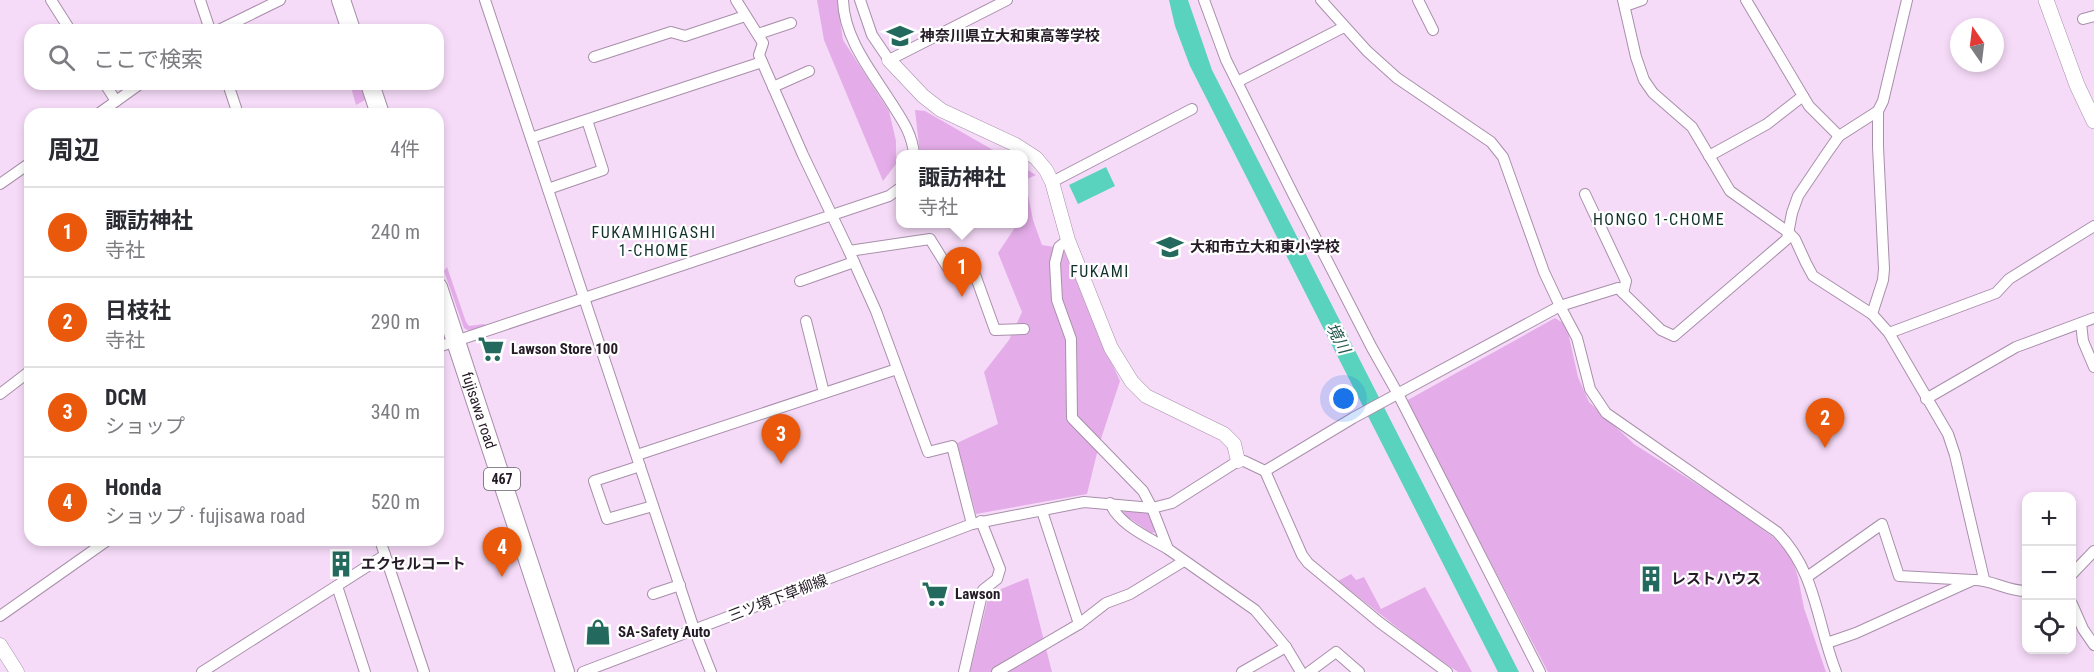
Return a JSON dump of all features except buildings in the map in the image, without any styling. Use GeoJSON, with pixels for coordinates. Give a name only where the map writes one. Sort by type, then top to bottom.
{"type":"FeatureCollection","features":[{"type":"Feature","properties":{"kind":"highway"},"geometry":{"type":"LineString","coordinates":[[341,0],[349,24]]}},
{"type":"Feature","properties":{"kind":"highway"},"geometry":{"type":"LineString","coordinates":[[372,90],[378,108]]}},
{"type":"Feature","properties":{"kind":"highway","name":"fujisawa road"},"geometry":{"type":"LineString","coordinates":[[444,305],[565,672]]}},
{"type":"Feature","properties":{"kind":"main road"},"geometry":{"type":"LineString","coordinates":[[2046,0],[2077,85],[2094,121]]}},
{"type":"Feature","properties":{"kind":"street"},"geometry":{"type":"LineString","coordinates":[[51,0],[66,24]]}},
{"type":"Feature","properties":{"kind":"street"},"geometry":{"type":"LineString","coordinates":[[200,0],[208,24]]}},
{"type":"Feature","properties":{"kind":"street"},"geometry":{"type":"LineString","coordinates":[[231,24],[280,0]]}},
{"type":"Feature","properties":{"kind":"street"},"geometry":{"type":"LineString","coordinates":[[485,0],[694,629],[711,672]]}},
{"type":"Feature","properties":{"kind":"street"},"geometry":{"type":"LineString","coordinates":[[736,0],[764,43],[759,55],[876,311],[928,452],[952,446],[977,523],[1000,569],[997,579],[983,590],[964,672]]}},
{"type":"Feature","properties":{"kind":"street"},"geometry":{"type":"LineString","coordinates":[[843,0],[845,20],[852,40],[913,138],[914,150]]}},
{"type":"Feature","properties":{"kind":"street"},"geometry":{"type":"LineString","coordinates":[[860,0],[872,35],[888,60],[923,96],[941,110],[1026,150]]}},
{"type":"Feature","properties":{"kind":"street"},"geometry":{"type":"LineString","coordinates":[[888,60],[1007,0]]}},
{"type":"Feature","properties":{"kind":"street"},"geometry":{"type":"LineString","coordinates":[[1204,0],[1226,60],[1540,672]]}},
{"type":"Feature","properties":{"kind":"street"},"geometry":{"type":"LineString","coordinates":[[1321,0],[1367,51],[1397,78],[1491,142],[1498,150],[1503,157],[1544,272],[1577,338],[1590,389],[1606,413],[1777,532],[1800,560],[1836,672]]}},
{"type":"Feature","properties":{"kind":"street"},"geometry":{"type":"LineString","coordinates":[[1329,0],[1333,13]]}},
{"type":"Feature","properties":{"kind":"street"},"geometry":{"type":"LineString","coordinates":[[1418,0],[1433,30]]}},
{"type":"Feature","properties":{"kind":"street"},"geometry":{"type":"LineString","coordinates":[[1642,0],[1624,3],[1636,57],[1644,80],[1653,93],[1692,127],[1730,191],[1795,238],[1813,276],[1872,314],[1889,333],[1952,444],[1984,579]]}},
{"type":"Feature","properties":{"kind":"street"},"geometry":{"type":"LineString","coordinates":[[1746,0],[1809,106],[1839,136]]}},
{"type":"Feature","properties":{"kind":"street"},"geometry":{"type":"LineString","coordinates":[[1872,314],[1883,280],[1884,269],[1878,111],[1883,101],[1907,0]]}},
{"type":"Feature","properties":{"kind":"street"},"geometry":{"type":"LineString","coordinates":[[594,57],[671,32],[685,36],[746,16]]}},
{"type":"Feature","properties":{"kind":"street"},"geometry":{"type":"LineString","coordinates":[[758,34],[791,23]]}},
{"type":"Feature","properties":{"kind":"street"},"geometry":{"type":"LineString","coordinates":[[1237,82],[1344,27]]}},
{"type":"Feature","properties":{"kind":"street"},"geometry":{"type":"LineString","coordinates":[[531,138],[762,62]]}},
{"type":"Feature","properties":{"kind":"street"},"geometry":{"type":"LineString","coordinates":[[774,87],[809,71]]}},
{"type":"Feature","properties":{"kind":"street"},"geometry":{"type":"LineString","coordinates":[[109,90],[116,101]]}},
{"type":"Feature","properties":{"kind":"street"},"geometry":{"type":"LineString","coordinates":[[106,108],[132,90]]}},
{"type":"Feature","properties":{"kind":"street"},"geometry":{"type":"LineString","coordinates":[[230,90],[236,108]]}},
{"type":"Feature","properties":{"kind":"street"},"geometry":{"type":"LineString","coordinates":[[1709,156],[1767,124],[1803,96]]}},
{"type":"Feature","properties":{"kind":"street"},"geometry":{"type":"LineString","coordinates":[[1052,182],[1192,109]]}},
{"type":"Feature","properties":{"kind":"street"},"geometry":{"type":"LineString","coordinates":[[1265,471],[1353,418],[1560,306],[1618,288],[1661,330],[1674,336],[1787,239],[1798,196],[1839,136],[1878,111]]}},
{"type":"Feature","properties":{"kind":"street"},"geometry":{"type":"LineString","coordinates":[[548,189],[603,170],[587,120]]}},
{"type":"Feature","properties":{"kind":"street"},"geometry":{"type":"LineString","coordinates":[[1028,152],[1046,170],[1052,182],[1068,240],[1111,348],[1136,388],[1169,408],[1224,434],[1234,444],[1238,461]]}},
{"type":"Feature","properties":{"kind":"street"},"geometry":{"type":"LineString","coordinates":[[0,184],[24,167]]}},
{"type":"Feature","properties":{"kind":"street"},"geometry":{"type":"LineString","coordinates":[[444,345],[832,216],[889,196],[896,191]]}},
{"type":"Feature","properties":{"kind":"street"},"geometry":{"type":"LineString","coordinates":[[1585,194],[1626,281],[1623,293]]}},
{"type":"Feature","properties":{"kind":"street"},"geometry":{"type":"LineString","coordinates":[[1889,333],[1996,293],[2009,279],[2094,226]]}},
{"type":"Feature","properties":{"kind":"street"},"geometry":{"type":"LineString","coordinates":[[849,250],[930,239],[948,268],[969,258],[995,330],[1024,329]]}},
{"type":"Feature","properties":{"kind":"street"},"geometry":{"type":"LineString","coordinates":[[1068,240],[1059,247],[1055,263],[1056,300],[1071,339],[1072,418],[1143,491],[1168,549]]}},
{"type":"Feature","properties":{"kind":"street"},"geometry":{"type":"LineString","coordinates":[[800,281],[854,262]]}},
{"type":"Feature","properties":{"kind":"street"},"geometry":{"type":"LineString","coordinates":[[1926,399],[2016,347],[2094,318]]}},
{"type":"Feature","properties":{"kind":"street"},"geometry":{"type":"LineString","coordinates":[[806,321],[824,393]]}},
{"type":"Feature","properties":{"kind":"street"},"geometry":{"type":"LineString","coordinates":[[2081,323],[2083,340],[2094,367]]}},
{"type":"Feature","properties":{"kind":"street"},"geometry":{"type":"LineString","coordinates":[[653,506],[607,519],[594,481],[638,461],[824,393],[897,369]]}},
{"type":"Feature","properties":{"kind":"street"},"geometry":{"type":"LineString","coordinates":[[0,394],[24,376]]}},
{"type":"Feature","properties":{"kind":"street"},"geometry":{"type":"LineString","coordinates":[[1152,508],[1172,502],[1238,461],[1244,460],[1265,471],[1302,555],[1308,563],[1414,650],[1447,672]]}},
{"type":"Feature","properties":{"kind":"street","name":"三ツ境下草柳線"},"geometry":{"type":"LineString","coordinates":[[583,672],[977,523],[1084,502],[1152,508]]}},
{"type":"Feature","properties":{"kind":"street"},"geometry":{"type":"LineString","coordinates":[[1110,503],[1114,513],[1139,532],[1168,549],[1255,610],[1286,647],[1301,672]]}},
{"type":"Feature","properties":{"kind":"street"},"geometry":{"type":"LineString","coordinates":[[1042,511],[1079,624]]}},
{"type":"Feature","properties":{"kind":"street"},"geometry":{"type":"LineString","coordinates":[[1807,577],[1882,524],[1899,576],[1984,579],[1991,584],[2013,591],[2022,591]]}},
{"type":"Feature","properties":{"kind":"street"},"geometry":{"type":"LineString","coordinates":[[0,616],[99,546]]}},
{"type":"Feature","properties":{"kind":"street"},"geometry":{"type":"LineString","coordinates":[[383,546],[423,672]]}},
{"type":"Feature","properties":{"kind":"street"},"geometry":{"type":"LineString","coordinates":[[2076,570],[2094,551]]}},
{"type":"Feature","properties":{"kind":"street"},"geometry":{"type":"LineString","coordinates":[[202,672],[385,555]]}},
{"type":"Feature","properties":{"kind":"street"},"geometry":{"type":"LineString","coordinates":[[997,672],[1079,624],[1106,603],[1130,594],[1184,561]]}},
{"type":"Feature","properties":{"kind":"street"},"geometry":{"type":"LineString","coordinates":[[1827,643],[1856,633],[1972,580]]}},
{"type":"Feature","properties":{"kind":"street"},"geometry":{"type":"LineString","coordinates":[[653,594],[680,585]]}},
{"type":"Feature","properties":{"kind":"street"},"geometry":{"type":"LineString","coordinates":[[337,586],[365,672]]}},
{"type":"Feature","properties":{"kind":"street"},"geometry":{"type":"LineString","coordinates":[[2076,613],[2094,645]]}},
{"type":"Feature","properties":{"kind":"street"},"geometry":{"type":"LineString","coordinates":[[0,645],[17,672]]}},
{"type":"Feature","properties":{"kind":"street"},"geometry":{"type":"LineString","coordinates":[[1242,672],[1286,647]]}},
{"type":"Feature","properties":{"kind":"street"},"geometry":{"type":"LineString","coordinates":[[1309,672],[1336,652],[1359,672]]}},
{"type":"Feature","properties":{"kind":"shaded area"},"geometry":{"type":"Polygon","coordinates":[[[817,0],[837,0],[843,40],[889,111],[896,141],[896,164],[883,181],[824,40],[817,0]]]}},
{"type":"Feature","properties":{"kind":"shaded area"},"geometry":{"type":"Polygon","coordinates":[[[352,90],[362,90],[365,100],[356,105],[352,90]]]}},
{"type":"Feature","properties":{"kind":"shaded area"},"geometry":{"type":"Polygon","coordinates":[[[915,110],[925,111],[993,150],[920,150],[915,110]]]}},
{"type":"Feature","properties":{"kind":"shaded area"},"geometry":{"type":"Polygon","coordinates":[[[1028,170],[1036,175],[1028,179],[1028,170]]]}},
{"type":"Feature","properties":{"kind":"shaded area"},"geometry":{"type":"Polygon","coordinates":[[[1028,195],[1033,220],[1042,245],[1067,249],[1091,317],[1120,381],[1099,445],[1087,494],[976,514],[957,443],[998,424],[984,372],[1009,340],[1022,312],[998,253],[1015,228],[1028,228],[1028,195]]]}},
{"type":"Feature","properties":{"kind":"shaded area"},"geometry":{"type":"Polygon","coordinates":[[[447,267],[466,322],[469,326],[484,324],[487,327],[471,332],[464,328],[444,271],[447,267]]]}},
{"type":"Feature","properties":{"kind":"shaded area"},"geometry":{"type":"Polygon","coordinates":[[[1555,318],[1563,323],[1568,332],[1578,377],[1589,402],[1634,444],[1728,504],[1774,538],[1791,556],[1804,608],[1826,672],[1548,672],[1406,401],[1555,318]]]}},
{"type":"Feature","properties":{"kind":"shaded area"},"geometry":{"type":"Polygon","coordinates":[[[1123,512],[1148,512],[1156,532],[1151,533],[1125,515],[1123,512]]]}},
{"type":"Feature","properties":{"kind":"shaded area"},"geometry":{"type":"Polygon","coordinates":[[[1351,574],[1356,580],[1364,577],[1381,609],[1425,587],[1472,672],[1458,672],[1426,650],[1338,581],[1351,574]]]}},
{"type":"Feature","properties":{"kind":"shaded area"},"geometry":{"type":"Polygon","coordinates":[[[1028,578],[1052,672],[970,672],[989,594],[1028,578]]]}},
{"type":"Feature","properties":{"kind":"water","name":"境川"},"geometry":{"type":"Polygon","coordinates":[[[1169,0],[1188,0],[1212,70],[1519,672],[1498,672],[1190,66],[1175,26],[1169,0]]]}},
{"type":"Feature","properties":{"kind":"water"},"geometry":{"type":"Polygon","coordinates":[[[1106,167],[1115,186],[1078,204],[1069,185],[1106,167]]]}},
{"type":"Feature","properties":{"kind":"place","name":"神奈川県立大和東高等学校"},"geometry":{"type":"Point","coordinates":[900,36]}},
{"type":"Feature","properties":{"kind":"place","name":"大和市立大和東小学校"},"geometry":{"type":"Point","coordinates":[1170,247]}},
{"type":"Feature","properties":{"kind":"place","name":"諏訪神社"},"geometry":{"type":"Point","coordinates":[962,297]}},
{"type":"Feature","properties":{"kind":"place","name":"Lawson Store 100"},"geometry":{"type":"Point","coordinates":[491,349]}},
{"type":"Feature","properties":{"kind":"place","name":"日枝社"},"geometry":{"type":"Point","coordinates":[1825,448]}},
{"type":"Feature","properties":{"kind":"place","name":"DCM"},"geometry":{"type":"Point","coordinates":[781,464]}},
{"type":"Feature","properties":{"kind":"place","name":"エクセルコート"},"geometry":{"type":"Point","coordinates":[341,564]}},
{"type":"Feature","properties":{"kind":"place","name":"Honda"},"geometry":{"type":"Point","coordinates":[502,577]}},
{"type":"Feature","properties":{"kind":"place","name":"レストハウス"},"geometry":{"type":"Point","coordinates":[1651,579]}},
{"type":"Feature","properties":{"kind":"place","name":"Lawson"},"geometry":{"type":"Point","coordinates":[935,594]}},
{"type":"Feature","properties":{"kind":"place","name":"SA-Safety Auto"},"geometry":{"type":"Point","coordinates":[598,632]}},
{"type":"Feature","properties":{"kind":"district","name":"HONGO 1-CHOME"},"geometry":{"type":"Point","coordinates":[1659,219]}},
{"type":"Feature","properties":{"kind":"district","name":"FUKAMIHIGASHI 1-CHOME"},"geometry":{"type":"Point","coordinates":[654,241]}},
{"type":"Feature","properties":{"kind":"district","name":"FUKAMI"},"geometry":{"type":"Point","coordinates":[1100,271]}}]}
